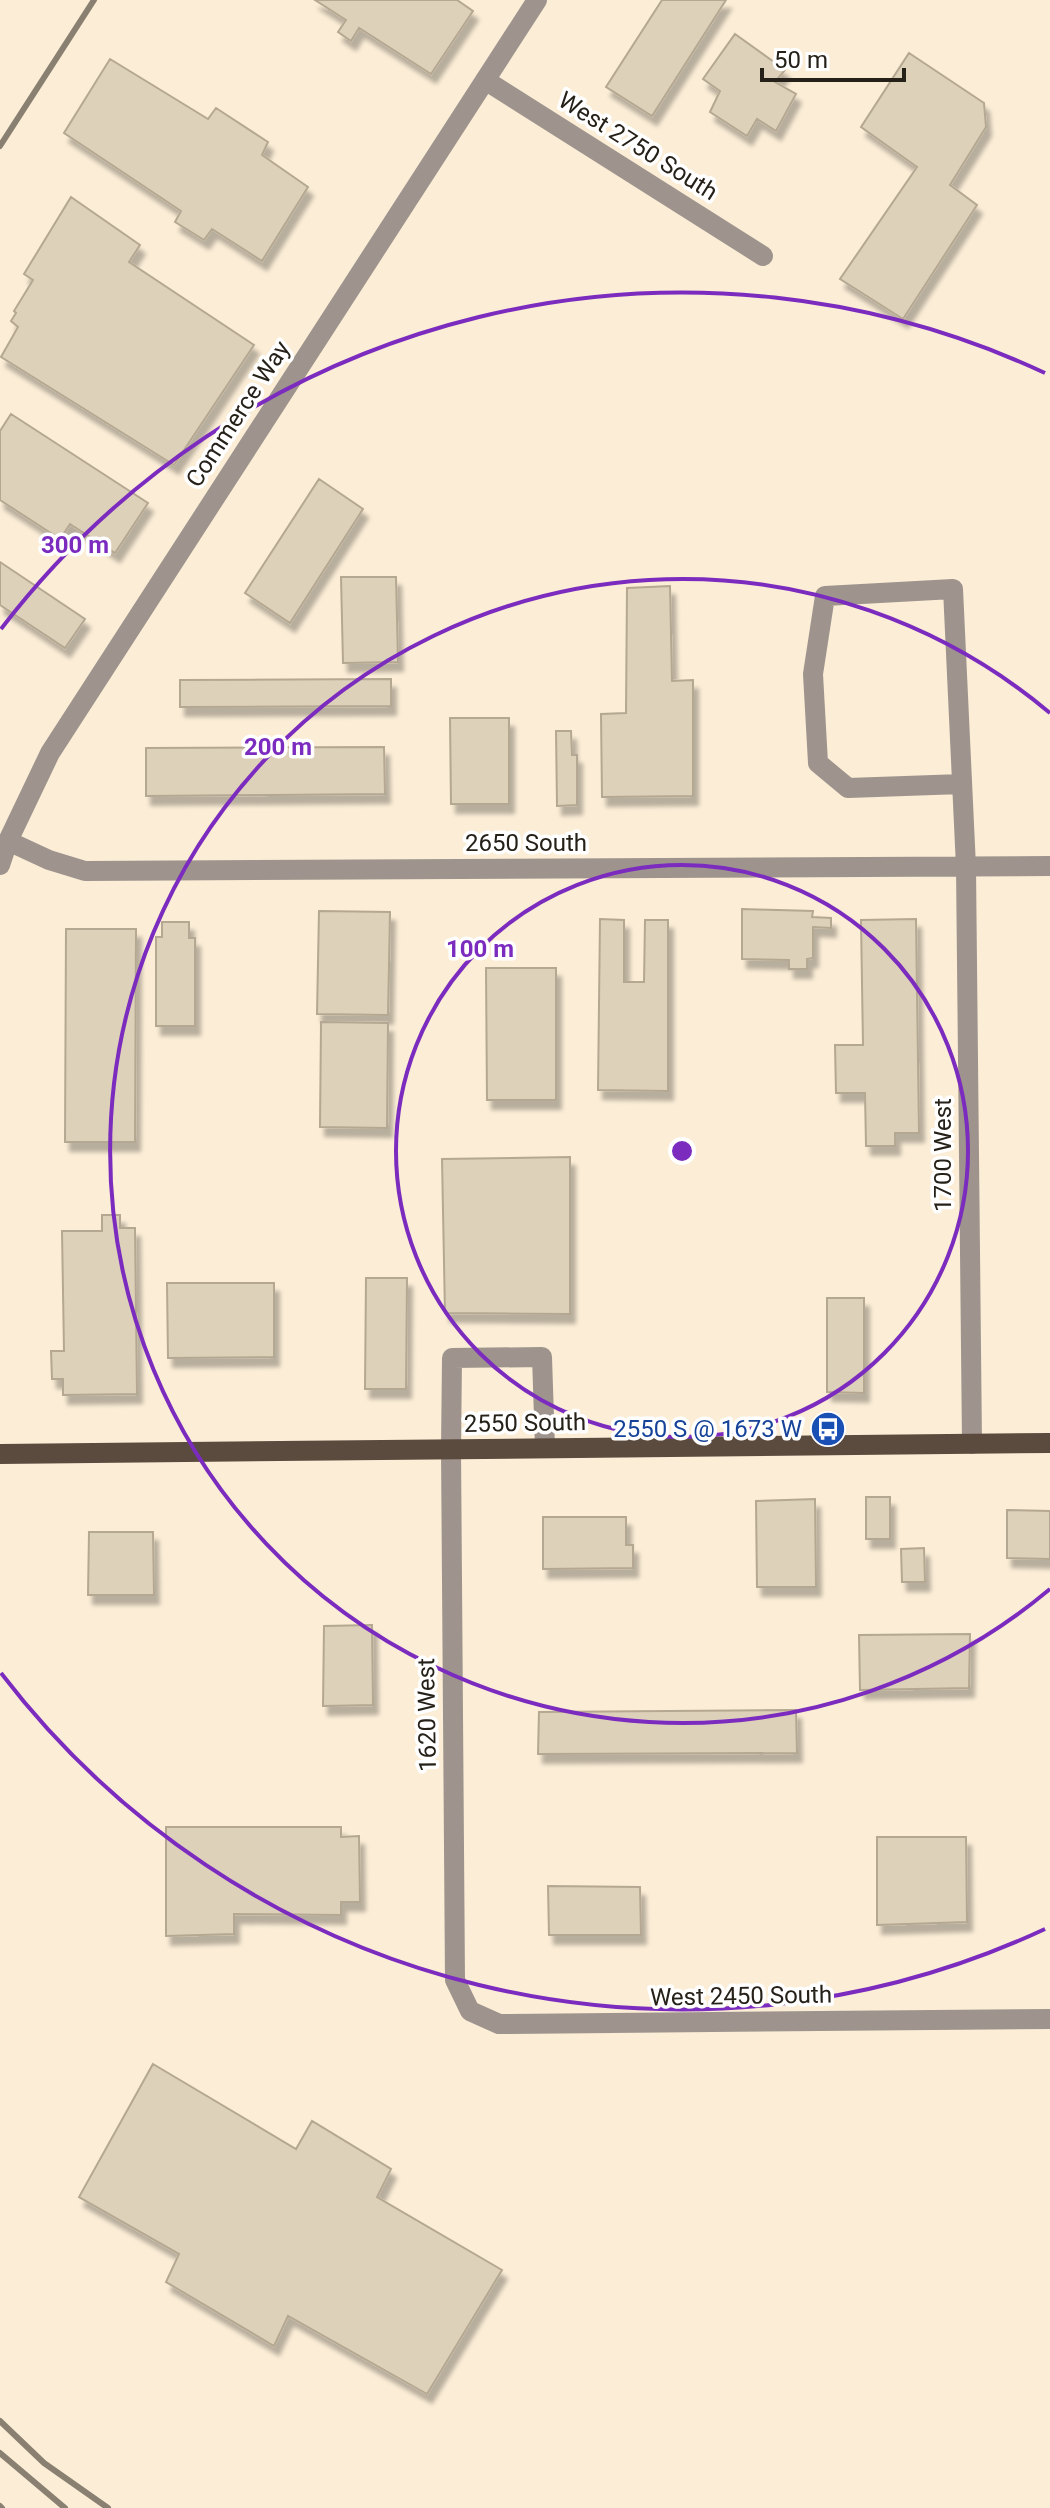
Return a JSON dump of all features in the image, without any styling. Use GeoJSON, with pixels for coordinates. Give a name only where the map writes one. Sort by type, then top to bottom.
{"type":"FeatureCollection","features":[{"type":"Feature","properties":{"kind":"main road","name":"2550 South"},"geometry":{"type":"LineString","coordinates":[[0,1454],[1050,1443]]}},
{"type":"Feature","properties":{"kind":"street","name":"Commerce Way"},"geometry":{"type":"LineString","coordinates":[[0,865],[8,841],[50,753],[537,0]]}},
{"type":"Feature","properties":{"kind":"street","name":"West 2750 South"},"geometry":{"type":"LineString","coordinates":[[485,80],[763,256]]}},
{"type":"Feature","properties":{"kind":"street","name":"1700 West"},"geometry":{"type":"LineString","coordinates":[[962,784],[848,788],[818,763],[813,674],[825,596],[953,589],[966,867],[972,1444]]}},
{"type":"Feature","properties":{"kind":"street","name":"2650 South"},"geometry":{"type":"LineString","coordinates":[[8,841],[49,860],[85,871],[1050,866]]}},
{"type":"Feature","properties":{"kind":"street","name":"1620 West"},"geometry":{"type":"LineString","coordinates":[[455,1980],[452,1358],[542,1357],[545,1448]]}},
{"type":"Feature","properties":{"kind":"street","name":"West 2450 South"},"geometry":{"type":"LineString","coordinates":[[455,1980],[470,2011],[499,2024],[1050,2019]]}},
{"type":"Feature","properties":{"kind":"building"},"geometry":{"type":"Polygon","coordinates":[[[315,0],[457,0],[473,11],[431,74],[359,28],[351,41],[338,32],[346,20],[315,0]]]}},
{"type":"Feature","properties":{"kind":"building"},"geometry":{"type":"Polygon","coordinates":[[[662,0],[726,0],[652,116],[606,87],[662,0]]]}},
{"type":"Feature","properties":{"kind":"building"},"geometry":{"type":"Polygon","coordinates":[[[735,34],[785,70],[775,82],[796,94],[776,131],[757,119],[747,136],[710,112],[720,91],[703,79],[735,34]]]}},
{"type":"Feature","properties":{"kind":"building"},"geometry":{"type":"Polygon","coordinates":[[[909,53],[984,103],[986,127],[950,185],[977,205],[903,319],[840,279],[917,167],[861,127],[909,53]]]}},
{"type":"Feature","properties":{"kind":"building"},"geometry":{"type":"Polygon","coordinates":[[[110,59],[208,119],[216,108],[268,142],[262,155],[308,187],[262,261],[212,229],[204,240],[175,222],[181,211],[64,133],[110,59]]]}},
{"type":"Feature","properties":{"kind":"building"},"geometry":{"type":"Polygon","coordinates":[[[71,197],[140,245],[129,262],[254,345],[174,465],[1,357],[18,327],[11,321],[16,313],[14,311],[33,280],[24,274],[71,197]]]}},
{"type":"Feature","properties":{"kind":"building"},"geometry":{"type":"Polygon","coordinates":[[[11,414],[148,503],[115,553],[70,524],[60,539],[0,500],[0,431],[11,414]]]}},
{"type":"Feature","properties":{"kind":"building"},"geometry":{"type":"Polygon","coordinates":[[[319,479],[363,509],[290,623],[245,593],[319,479]]]}},
{"type":"Feature","properties":{"kind":"building"},"geometry":{"type":"Polygon","coordinates":[[[0,562],[85,619],[65,648],[0,605],[0,562]]]}},
{"type":"Feature","properties":{"kind":"building"},"geometry":{"type":"Polygon","coordinates":[[[341,577],[396,577],[398,662],[343,663],[341,577]]]}},
{"type":"Feature","properties":{"kind":"building"},"geometry":{"type":"Polygon","coordinates":[[[670,586],[672,681],[693,680],[693,796],[602,797],[601,714],[626,713],[627,588],[670,586]]]}},
{"type":"Feature","properties":{"kind":"building"},"geometry":{"type":"Polygon","coordinates":[[[391,679],[391,706],[180,707],[180,680],[391,679]]]}},
{"type":"Feature","properties":{"kind":"building"},"geometry":{"type":"Polygon","coordinates":[[[450,718],[509,718],[509,804],[451,804],[450,718]]]}},
{"type":"Feature","properties":{"kind":"building"},"geometry":{"type":"Polygon","coordinates":[[[556,731],[571,731],[572,755],[577,755],[577,805],[557,806],[556,731]]]}},
{"type":"Feature","properties":{"kind":"building"},"geometry":{"type":"Polygon","coordinates":[[[384,747],[385,794],[146,796],[146,748],[384,747]]]}},
{"type":"Feature","properties":{"kind":"building"},"geometry":{"type":"Polygon","coordinates":[[[742,909],[813,911],[812,917],[831,918],[831,928],[813,927],[813,958],[807,959],[807,969],[789,969],[789,960],[742,959],[742,909]]]}},
{"type":"Feature","properties":{"kind":"building"},"geometry":{"type":"Polygon","coordinates":[[[319,911],[390,912],[388,1015],[317,1014],[319,911]]]}},
{"type":"Feature","properties":{"kind":"building"},"geometry":{"type":"Polygon","coordinates":[[[600,919],[624,920],[624,982],[644,982],[645,920],[668,920],[668,1091],[598,1090],[600,919]]]}},
{"type":"Feature","properties":{"kind":"building"},"geometry":{"type":"Polygon","coordinates":[[[916,919],[919,1133],[895,1133],[895,1146],[866,1146],[865,1093],[836,1093],[835,1045],[863,1045],[861,920],[916,919]]]}},
{"type":"Feature","properties":{"kind":"building"},"geometry":{"type":"Polygon","coordinates":[[[162,922],[189,922],[189,938],[195,938],[195,1026],[156,1026],[156,937],[162,937],[162,922]]]}},
{"type":"Feature","properties":{"kind":"building"},"geometry":{"type":"Polygon","coordinates":[[[66,929],[136,929],[135,1142],[65,1142],[66,929]]]}},
{"type":"Feature","properties":{"kind":"building"},"geometry":{"type":"Polygon","coordinates":[[[486,968],[556,968],[556,1100],[487,1100],[486,968]]]}},
{"type":"Feature","properties":{"kind":"building"},"geometry":{"type":"Polygon","coordinates":[[[321,1022],[388,1023],[387,1128],[320,1127],[321,1022]]]}},
{"type":"Feature","properties":{"kind":"building"},"geometry":{"type":"Polygon","coordinates":[[[570,1157],[570,1314],[445,1313],[442,1159],[570,1157]]]}},
{"type":"Feature","properties":{"kind":"building"},"geometry":{"type":"Polygon","coordinates":[[[102,1215],[120,1215],[120,1228],[135,1228],[137,1394],[63,1395],[63,1379],[52,1379],[51,1351],[64,1351],[62,1231],[102,1231],[102,1215]]]}},
{"type":"Feature","properties":{"kind":"building"},"geometry":{"type":"Polygon","coordinates":[[[366,1278],[407,1278],[406,1389],[365,1389],[366,1278]]]}},
{"type":"Feature","properties":{"kind":"building"},"geometry":{"type":"Polygon","coordinates":[[[167,1283],[274,1283],[274,1357],[168,1358],[167,1283]]]}},
{"type":"Feature","properties":{"kind":"building"},"geometry":{"type":"Polygon","coordinates":[[[827,1298],[864,1298],[864,1393],[827,1392],[827,1298]]]}},
{"type":"Feature","properties":{"kind":"building"},"geometry":{"type":"Polygon","coordinates":[[[866,1497],[890,1497],[890,1539],[866,1539],[866,1497]]]}},
{"type":"Feature","properties":{"kind":"building"},"geometry":{"type":"Polygon","coordinates":[[[815,1499],[816,1587],[757,1587],[756,1501],[815,1499]]]}},
{"type":"Feature","properties":{"kind":"building"},"geometry":{"type":"Polygon","coordinates":[[[1007,1510],[1050,1511],[1050,1559],[1007,1558],[1007,1510]]]}},
{"type":"Feature","properties":{"kind":"building"},"geometry":{"type":"Polygon","coordinates":[[[543,1517],[626,1517],[626,1545],[633,1545],[633,1568],[543,1569],[543,1517]]]}},
{"type":"Feature","properties":{"kind":"building"},"geometry":{"type":"Polygon","coordinates":[[[89,1532],[153,1532],[154,1595],[88,1595],[89,1532]]]}},
{"type":"Feature","properties":{"kind":"building"},"geometry":{"type":"Polygon","coordinates":[[[924,1548],[925,1582],[902,1582],[901,1549],[924,1548]]]}},
{"type":"Feature","properties":{"kind":"building"},"geometry":{"type":"Polygon","coordinates":[[[372,1625],[373,1705],[323,1706],[324,1626],[372,1625]]]}},
{"type":"Feature","properties":{"kind":"building"},"geometry":{"type":"Polygon","coordinates":[[[970,1634],[969,1688],[860,1690],[859,1635],[970,1634]]]}},
{"type":"Feature","properties":{"kind":"building"},"geometry":{"type":"Polygon","coordinates":[[[796,1710],[797,1753],[538,1754],[539,1712],[796,1710]]]}},
{"type":"Feature","properties":{"kind":"building"},"geometry":{"type":"Polygon","coordinates":[[[166,1827],[341,1827],[341,1837],[359,1836],[360,1902],[341,1902],[341,1915],[234,1914],[234,1934],[166,1936],[166,1827]]]}},
{"type":"Feature","properties":{"kind":"building"},"geometry":{"type":"Polygon","coordinates":[[[877,1837],[966,1837],[967,1922],[877,1925],[877,1837]]]}},
{"type":"Feature","properties":{"kind":"building"},"geometry":{"type":"Polygon","coordinates":[[[548,1886],[640,1887],[641,1935],[549,1935],[548,1886]]]}},
{"type":"Feature","properties":{"kind":"building"},"geometry":{"type":"Polygon","coordinates":[[[153,2064],[296,2149],[312,2121],[391,2169],[377,2197],[502,2270],[427,2394],[288,2316],[274,2346],[166,2282],[179,2254],[79,2197],[153,2064]]]}},
{"type":"Feature","properties":{"kind":"railway"},"geometry":{"type":"LineString","coordinates":[[0,146],[94,0]]}},
{"type":"Feature","properties":{"kind":"railway"},"geometry":{"type":"LineString","coordinates":[[0,2421],[44,2463],[108,2508]]}},
{"type":"Feature","properties":{"kind":"railway"},"geometry":{"type":"LineString","coordinates":[[0,2453],[65,2508]]}},
{"type":"Feature","properties":{"kind":"place","name":"2550 S @ 1673 W"},"geometry":{"type":"Point","coordinates":[828,1429]}}]}
